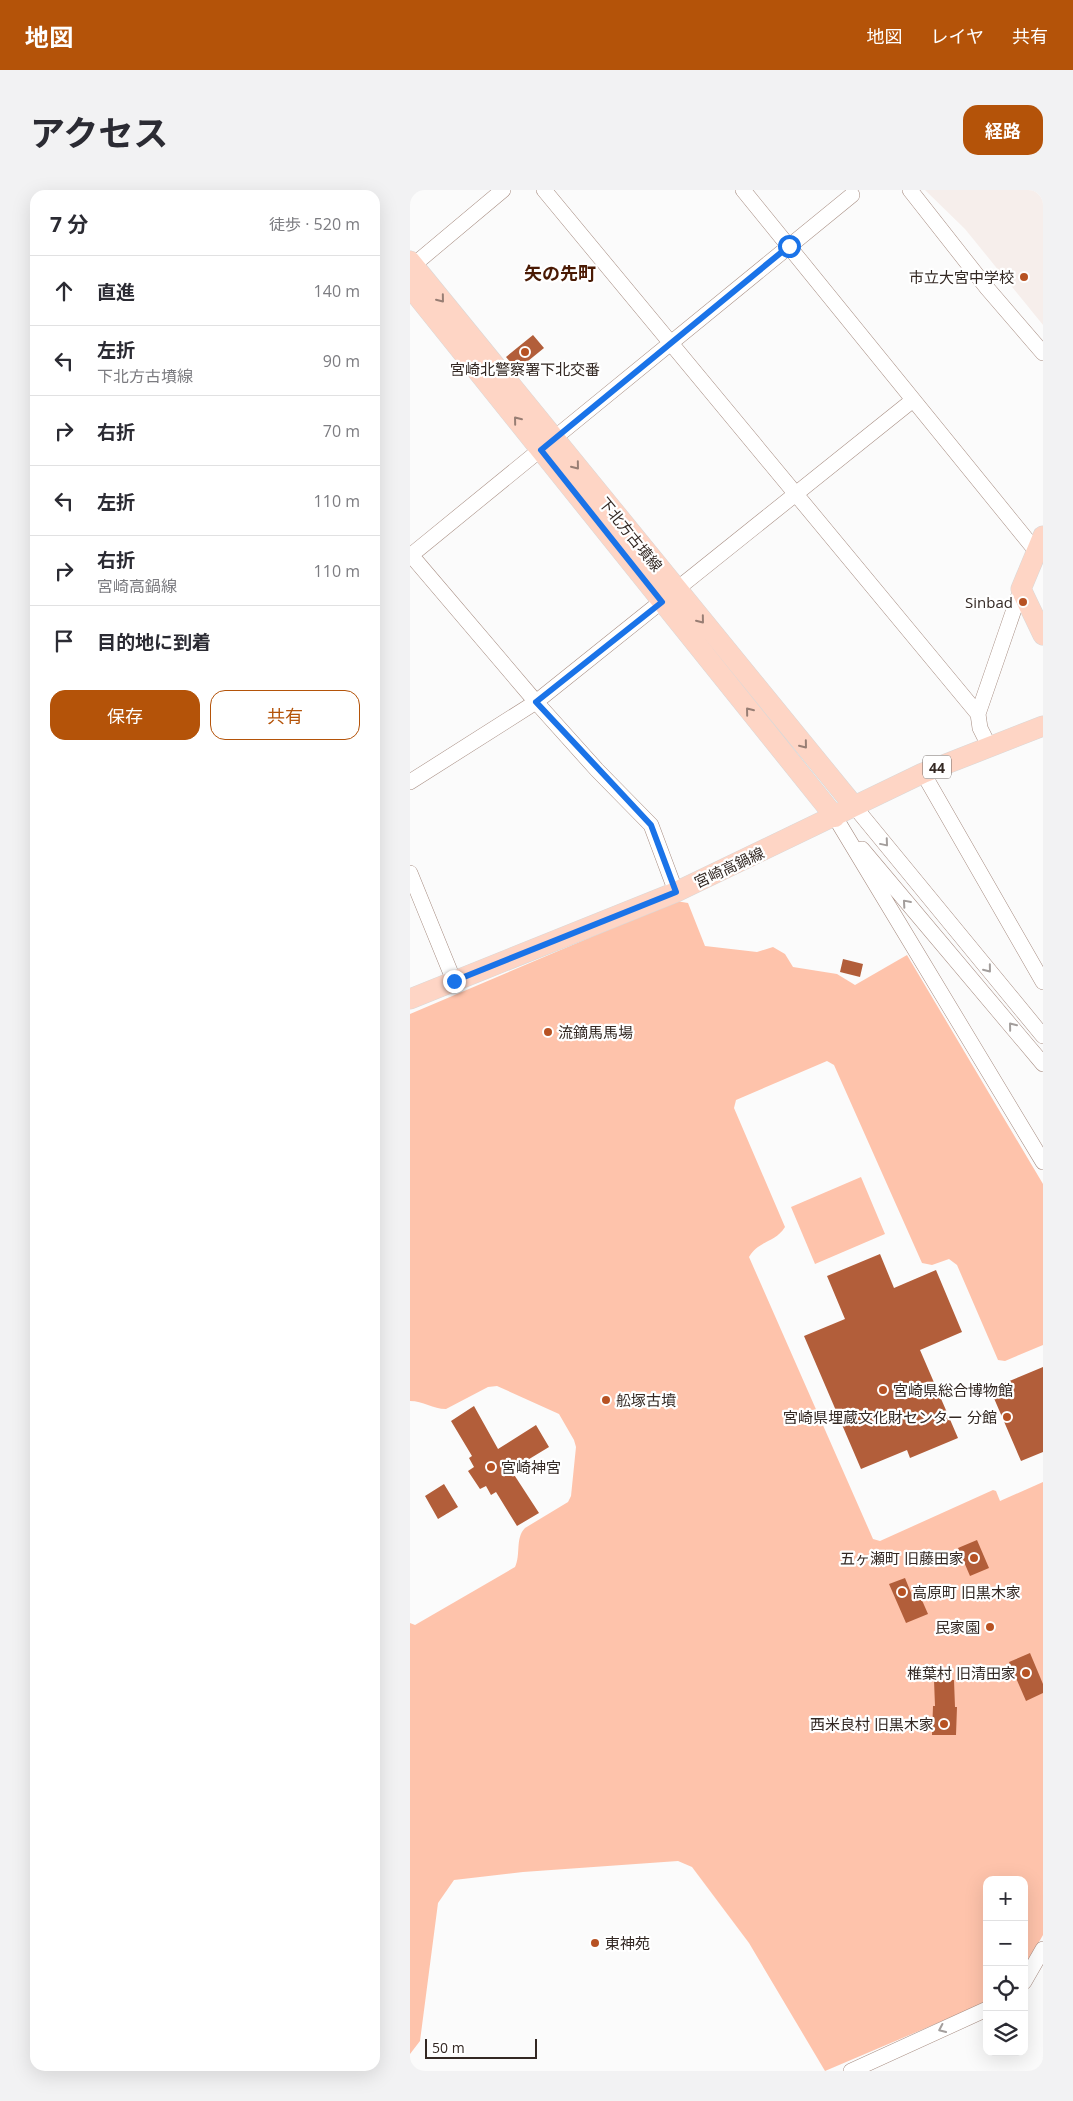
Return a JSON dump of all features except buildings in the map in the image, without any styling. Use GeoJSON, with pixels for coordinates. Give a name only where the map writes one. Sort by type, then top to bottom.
{"type":"FeatureCollection","features":[{"type":"Feature","properties":{"kind":"main road","name":"下北方古墳線"},"geometry":{"type":"LineString","coordinates":[[411,265],[547,444],[669,596],[835,817]]}},
{"type":"Feature","properties":{"kind":"main road","name":"下北方古墳線"},"geometry":{"type":"LineString","coordinates":[[410,287],[547,444]]}},
{"type":"Feature","properties":{"kind":"main road"},"geometry":{"type":"LineString","coordinates":[[1040,544],[1021,590],[1043,635]]}},
{"type":"Feature","properties":{"kind":"main road","name":"下北方古墳線"},"geometry":{"type":"LineString","coordinates":[[669,596],[854,806]]}},
{"type":"Feature","properties":{"kind":"main road","name":"宮崎高鍋線"},"geometry":{"type":"LineString","coordinates":[[410,999],[676,892],[923,773],[1043,726]]}},
{"type":"Feature","properties":{"kind":"street"},"geometry":{"type":"LineString","coordinates":[[411,265],[503,190]]}},
{"type":"Feature","properties":{"kind":"street"},"geometry":{"type":"LineString","coordinates":[[544,190],[978,714]]}},
{"type":"Feature","properties":{"kind":"street"},"geometry":{"type":"LineString","coordinates":[[743,190],[913,400],[1040,544]]}},
{"type":"Feature","properties":{"kind":"street"},"geometry":{"type":"LineString","coordinates":[[910,190],[987,288],[1043,353]]}},
{"type":"Feature","properties":{"kind":"street"},"geometry":{"type":"LineString","coordinates":[[676,892],[651,825],[536,702],[411,555],[852,195]]}},
{"type":"Feature","properties":{"kind":"street"},"geometry":{"type":"LineString","coordinates":[[410,782],[536,702],[913,400]]}},
{"type":"Feature","properties":{"kind":"street"},"geometry":{"type":"LineString","coordinates":[[989,746],[980,728],[978,714],[1021,590]]}},
{"type":"Feature","properties":{"kind":"street"},"geometry":{"type":"LineString","coordinates":[[923,773],[1043,982]]}},
{"type":"Feature","properties":{"kind":"street"},"geometry":{"type":"LineString","coordinates":[[854,806],[1043,1036]]}},
{"type":"Feature","properties":{"kind":"street"},"geometry":{"type":"LineString","coordinates":[[835,817],[1043,1064]]}},
{"type":"Feature","properties":{"kind":"street"},"geometry":{"type":"LineString","coordinates":[[835,817],[853,850],[1043,1162]]}},
{"type":"Feature","properties":{"kind":"street"},"geometry":{"type":"LineString","coordinates":[[410,872],[454,981]]}},
{"type":"Feature","properties":{"kind":"street"},"geometry":{"type":"LineString","coordinates":[[1028,1975],[1043,1950]]}},
{"type":"Feature","properties":{"kind":"street"},"geometry":{"type":"LineString","coordinates":[[851,2071],[983,2011]]}},
{"type":"Feature","properties":{"kind":"shaded area","name":"市立大宮中学校"},"geometry":{"type":"Polygon","coordinates":[[[925,190],[1043,190],[1043,325],[965,229],[925,190]]]}},
{"type":"Feature","properties":{"kind":"shaded area"},"geometry":{"type":"Polygon","coordinates":[[[676,901],[688,903],[705,946],[757,952],[773,947],[785,954],[793,967],[837,974],[855,985],[907,955],[1043,1184],[1043,1345],[1005,1361],[998,1360],[957,1265],[949,1259],[932,1265],[922,1263],[834,1065],[827,1061],[736,1100],[734,1108],[785,1227],[777,1236],[757,1247],[749,1257],[873,1539],[880,1541],[993,1490],[996,1491],[1000,1501],[1043,1482],[1043,1935],[1028,1961],[1028,1876],[983,1876],[983,2004],[825,2071],[749,1943],[692,1867],[678,1861],[523,1872],[454,1880],[438,1903],[420,2041],[410,2054],[410,1623],[415,1625],[515,1567],[520,1537],[525,1528],[568,1502],[571,1496],[576,1447],[559,1414],[497,1386],[488,1387],[446,1409],[410,1401],[410,1014],[676,901]]]}},
{"type":"Feature","properties":{"kind":"shaded area"},"geometry":{"type":"Polygon","coordinates":[[[861,1177],[885,1234],[815,1264],[791,1207],[861,1177]]]}},
{"type":"Feature","properties":{"kind":"place","name":"市立大宮中学校"},"geometry":{"type":"Point","coordinates":[1024,277]}},
{"type":"Feature","properties":{"kind":"place","name":"宮崎北警察署下北交番"},"geometry":{"type":"Point","coordinates":[525,352]}},
{"type":"Feature","properties":{"kind":"place","name":"Sinbad"},"geometry":{"type":"Point","coordinates":[1023,602]}},
{"type":"Feature","properties":{"kind":"place","name":"流鏑馬馬場"},"geometry":{"type":"Point","coordinates":[548,1032]}},
{"type":"Feature","properties":{"kind":"place","name":"宮崎県総合博物館"},"geometry":{"type":"Point","coordinates":[883,1390]}},
{"type":"Feature","properties":{"kind":"place","name":"舩塚古墳"},"geometry":{"type":"Point","coordinates":[606,1400]}},
{"type":"Feature","properties":{"kind":"place","name":"宮崎県埋蔵文化財センター 分館"},"geometry":{"type":"Point","coordinates":[1007,1417]}},
{"type":"Feature","properties":{"kind":"place","name":"宮崎神宮"},"geometry":{"type":"Point","coordinates":[491,1467]}},
{"type":"Feature","properties":{"kind":"place","name":"五ヶ瀬町 旧藤田家"},"geometry":{"type":"Point","coordinates":[974,1558]}},
{"type":"Feature","properties":{"kind":"place","name":"高原町 旧黒木家"},"geometry":{"type":"Point","coordinates":[902,1592]}},
{"type":"Feature","properties":{"kind":"place","name":"民家園"},"geometry":{"type":"Point","coordinates":[990,1627]}},
{"type":"Feature","properties":{"kind":"place","name":"椎葉村 旧清田家"},"geometry":{"type":"Point","coordinates":[1026,1673]}},
{"type":"Feature","properties":{"kind":"place","name":"西米良村 旧黒木家"},"geometry":{"type":"Point","coordinates":[944,1724]}},
{"type":"Feature","properties":{"kind":"place","name":"東神苑"},"geometry":{"type":"Point","coordinates":[595,1943]}},
{"type":"Feature","properties":{"kind":"district","name":"矢の先町"},"geometry":{"type":"Point","coordinates":[560,273]}},
{"type":"Feature","properties":{"kind":"route"},"geometry":{"type":"LineString","coordinates":[[454,981],[676,892],[651,825],[597,770],[536,702],[662,602],[541,450],[789,246]]}}]}
